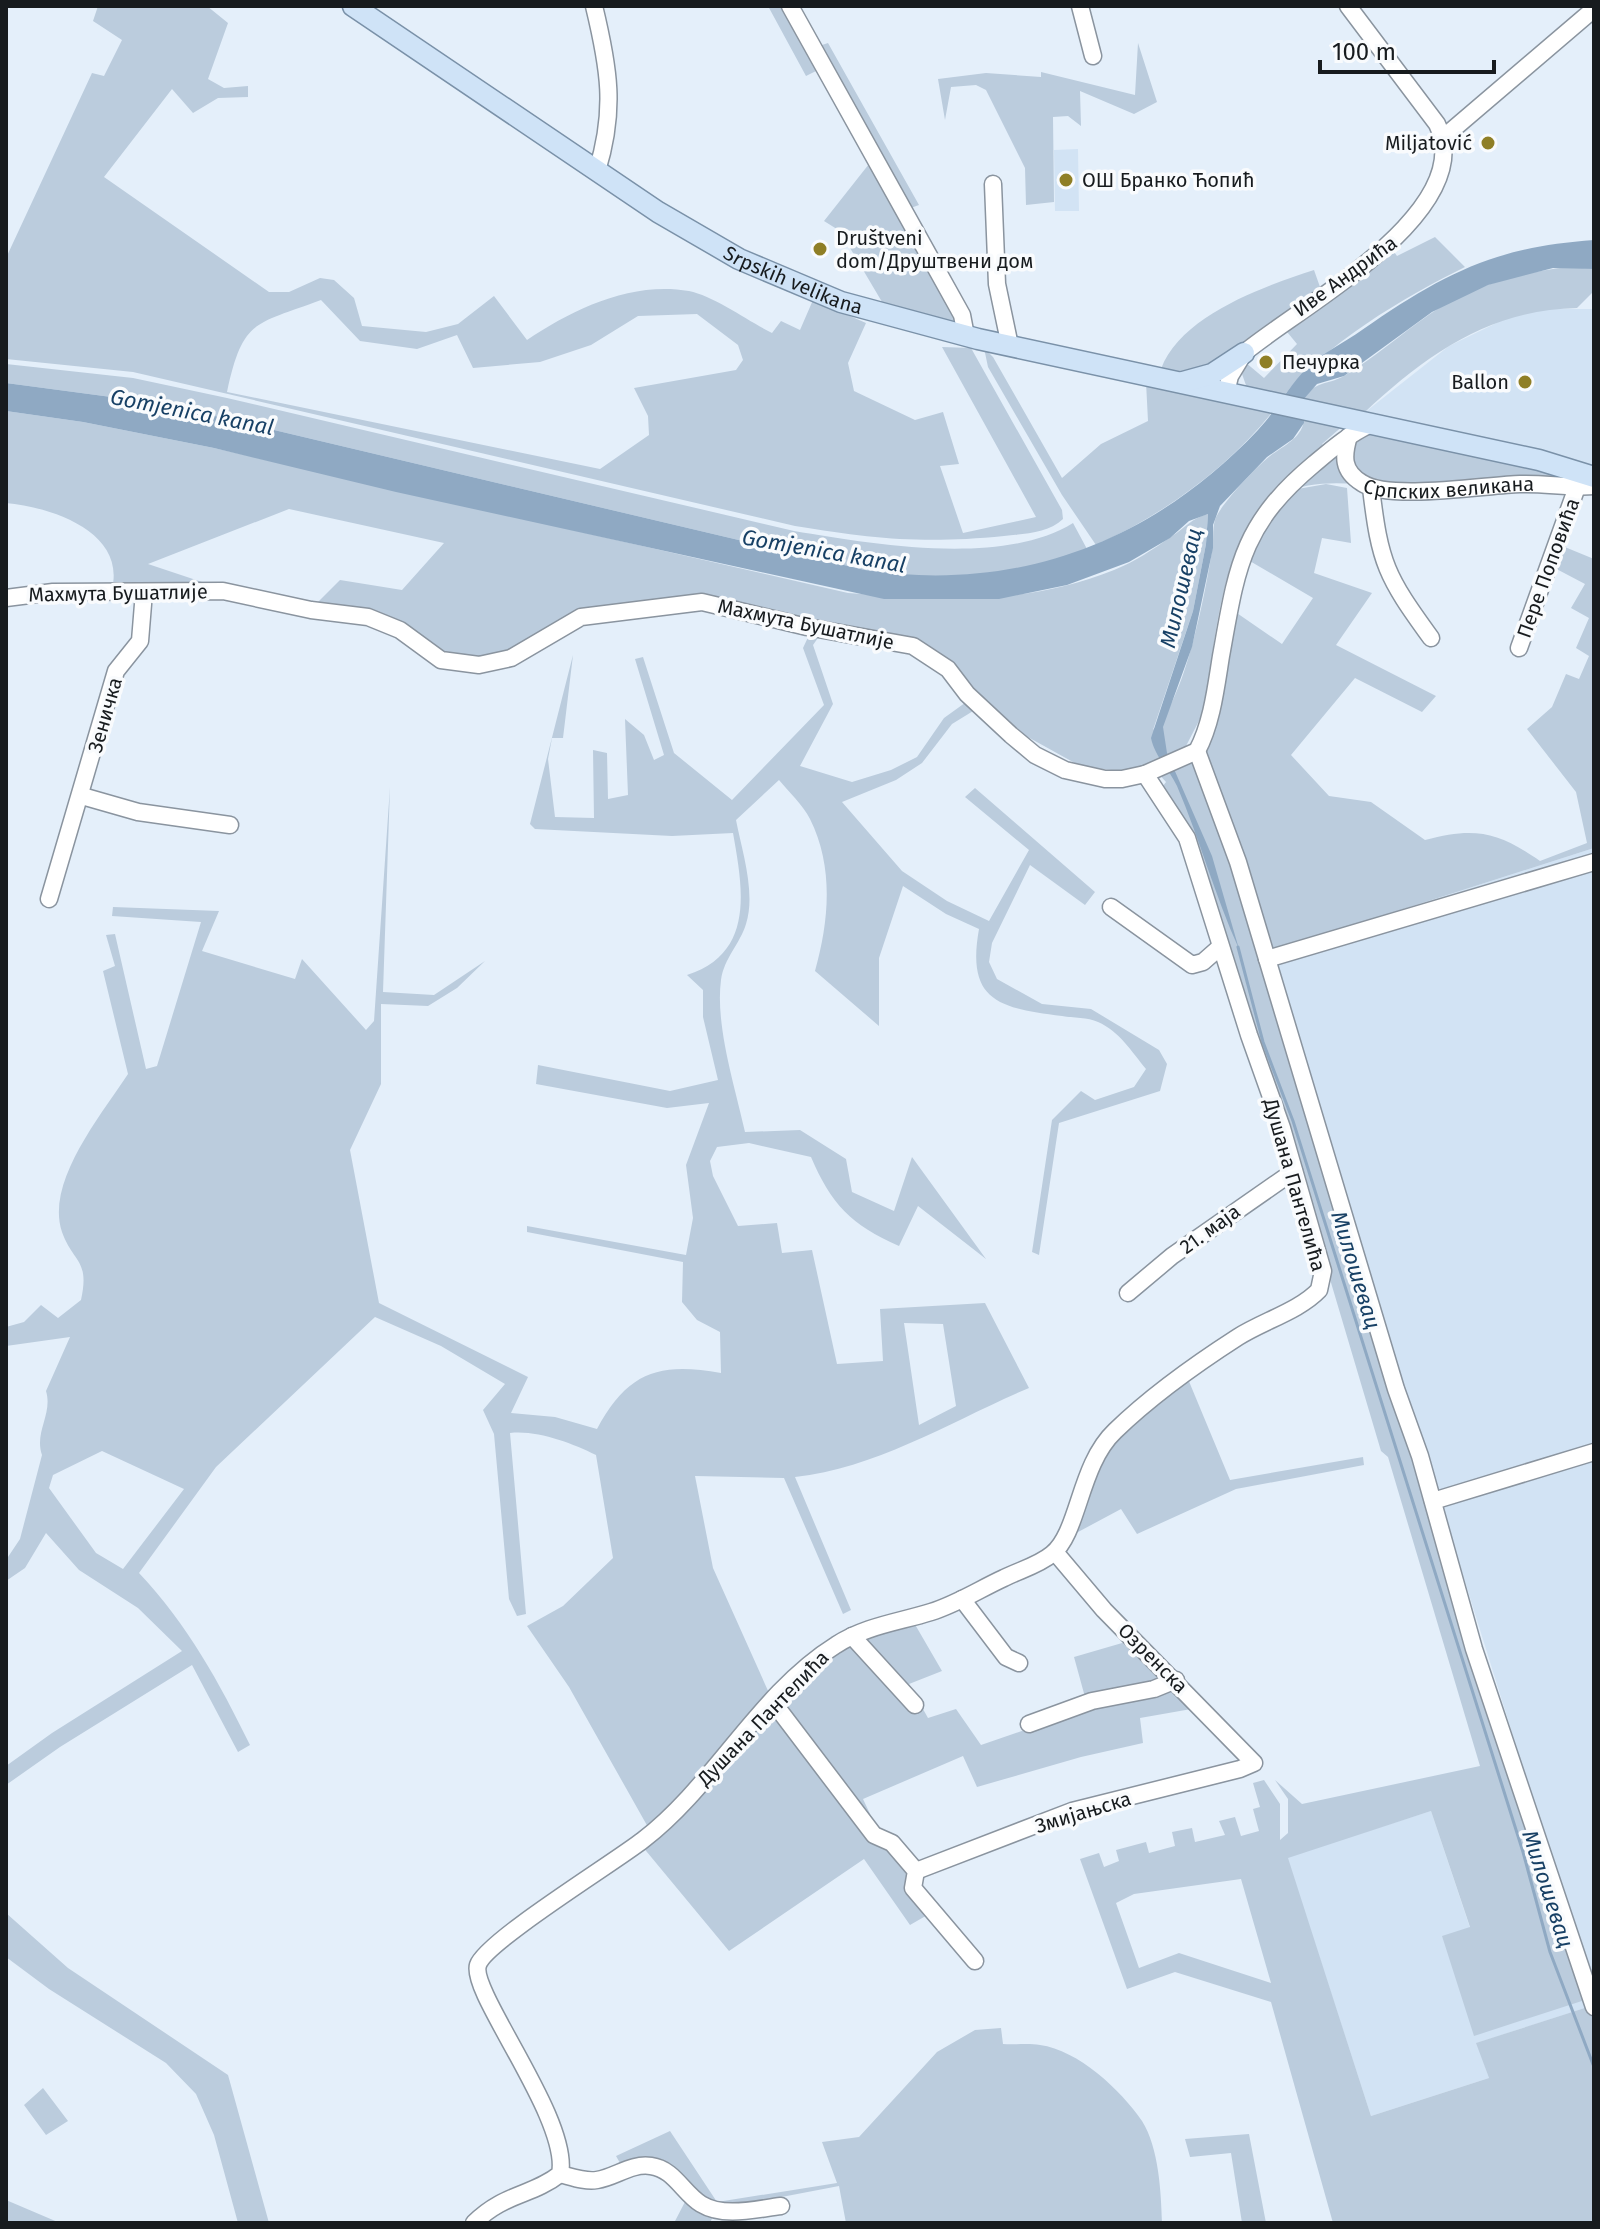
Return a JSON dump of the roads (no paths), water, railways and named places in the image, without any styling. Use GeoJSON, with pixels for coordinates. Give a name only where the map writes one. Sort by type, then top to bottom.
{"type":"FeatureCollection","features":[{"type":"Feature","properties":{"kind":"main road","name":"Srpskih velikana"},"geometry":{"type":"LineString","coordinates":[[353,6],[689,231],[776,276],[841,302],[966,336],[1253,399],[1356,426]]}},
{"type":"Feature","properties":{"kind":"main road"},"geometry":{"type":"LineString","coordinates":[[1178,383],[1205,377],[1244,353]]}},
{"type":"Feature","properties":{"kind":"main road"},"geometry":{"type":"LineString","coordinates":[[1244,353],[1240,385],[1253,399]]}},
{"type":"Feature","properties":{"kind":"main road","name":"Српских великана"},"geometry":{"type":"LineString","coordinates":[[1356,426],[1539,460],[1585,482]]}},
{"type":"Feature","properties":{"kind":"street"},"geometry":{"type":"LineString","coordinates":[[594,6],[611,94],[608,136],[597,171]]}},
{"type":"Feature","properties":{"kind":"street"},"geometry":{"type":"LineString","coordinates":[[790,6],[962,315],[966,336]]}},
{"type":"Feature","properties":{"kind":"street"},"geometry":{"type":"LineString","coordinates":[[1080,6],[1093,56]]}},
{"type":"Feature","properties":{"kind":"street"},"geometry":{"type":"LineString","coordinates":[[1348,6],[1444,137],[1593,8]]}},
{"type":"Feature","properties":{"kind":"street","name":"Иве Андрића"},"geometry":{"type":"LineString","coordinates":[[1244,353],[1401,235],[1434,188],[1441,168],[1444,137]]}},
{"type":"Feature","properties":{"kind":"street"},"geometry":{"type":"LineString","coordinates":[[993,184],[997,284],[1010,346]]}},
{"type":"Feature","properties":{"kind":"street"},"geometry":{"type":"LineString","coordinates":[[1226,393],[1230,376],[1244,353]]}},
{"type":"Feature","properties":{"kind":"street"},"geometry":{"type":"LineString","coordinates":[[1356,426],[1277,497],[1250,536],[1235,582],[1215,691],[1191,755],[1213,789],[1433,1501],[1474,1649],[1594,2007]]}},
{"type":"Feature","properties":{"kind":"street","name":"Српских великана"},"geometry":{"type":"LineString","coordinates":[[1356,426],[1343,456],[1345,467],[1358,481],[1371,488],[1451,490],[1585,482],[1594,486]]}},
{"type":"Feature","properties":{"kind":"street","name":"Пере Поповића"},"geometry":{"type":"LineString","coordinates":[[1519,648],[1585,482]]}},
{"type":"Feature","properties":{"kind":"street"},"geometry":{"type":"LineString","coordinates":[[1371,488],[1378,547],[1384,566],[1390,581],[1431,638]]}},
{"type":"Feature","properties":{"kind":"street","name":"Махмута Бушатлије"},"geometry":{"type":"LineString","coordinates":[[6,598],[53,592],[223,591],[311,610],[368,617],[400,630],[441,660],[479,665],[511,658],[581,617],[683,603],[717,604],[807,627],[913,646],[948,669],[989,715],[1035,755],[1065,770],[1091,777],[1122,779],[1150,772],[1191,755]]}},
{"type":"Feature","properties":{"kind":"street","name":"Зеничка"},"geometry":{"type":"LineString","coordinates":[[49,899],[82,796],[116,671],[140,641],[144,592]]}},
{"type":"Feature","properties":{"kind":"street","name":"Душана Пантелића"},"geometry":{"type":"LineString","coordinates":[[560,2174],[558,2142],[518,2053],[480,1987],[478,1965],[507,1935],[643,1840],[773,1702],[823,1654],[852,1636],[933,1612],[1055,1552],[1066,1537],[1092,1460],[1117,1429],[1238,1337],[1319,1290],[1323,1271],[1294,1171],[1187,838],[1150,772]]}},
{"type":"Feature","properties":{"kind":"street"},"geometry":{"type":"LineString","coordinates":[[82,796],[138,812],[230,825]]}},
{"type":"Feature","properties":{"kind":"street"},"geometry":{"type":"LineString","coordinates":[[1267,959],[1594,862]]}},
{"type":"Feature","properties":{"kind":"street"},"geometry":{"type":"LineString","coordinates":[[1111,907],[1192,965],[1203,962],[1220,947]]}},
{"type":"Feature","properties":{"kind":"street","name":"21. маја"},"geometry":{"type":"LineString","coordinates":[[1128,1293],[1172,1256],[1294,1171]]}},
{"type":"Feature","properties":{"kind":"street"},"geometry":{"type":"LineString","coordinates":[[1433,1501],[1594,1452]]}},
{"type":"Feature","properties":{"kind":"street","name":"Озренска"},"geometry":{"type":"LineString","coordinates":[[1055,1552],[1104,1610],[1176,1680],[1254,1763]]}},
{"type":"Feature","properties":{"kind":"street"},"geometry":{"type":"LineString","coordinates":[[962,1599],[1006,1657],[1019,1663]]}},
{"type":"Feature","properties":{"kind":"street"},"geometry":{"type":"LineString","coordinates":[[852,1636],[915,1705]]}},
{"type":"Feature","properties":{"kind":"street"},"geometry":{"type":"LineString","coordinates":[[1029,1724],[1092,1701],[1154,1689],[1176,1680]]}},
{"type":"Feature","properties":{"kind":"street"},"geometry":{"type":"LineString","coordinates":[[773,1702],[874,1835],[892,1843],[916,1871],[913,1888],[975,1961]]}},
{"type":"Feature","properties":{"kind":"street","name":"Змијањска"},"geometry":{"type":"LineString","coordinates":[[916,1871],[1072,1811],[1254,1763]]}},
{"type":"Feature","properties":{"kind":"street"},"geometry":{"type":"LineString","coordinates":[[474,2223],[498,2202],[522,2191],[545,2186],[560,2174],[597,2180],[633,2167],[652,2166],[667,2172],[699,2203],[710,2208],[730,2212],[781,2206]]}},
{"type":"Feature","properties":{"kind":"water","name":"Gomjenica kanal"},"geometry":{"type":"Polygon","coordinates":[[[1594,240],[1594,269],[1553,268],[1488,285],[1432,312],[1344,376],[1317,384],[1303,400],[1304,423],[1293,439],[1267,457],[1220,506],[1213,525],[1213,548],[1192,647],[1163,727],[1167,753],[1212,856],[1239,949],[1177,786],[1151,738],[1193,611],[1206,544],[1208,514],[1189,521],[1170,538],[1129,562],[1067,585],[999,599],[884,599],[396,492],[214,448],[83,422],[6,411],[6,383],[164,404],[865,570],[921,575],[976,574],[1029,565],[1079,551],[1127,530],[1173,502],[1217,469],[1258,430],[1307,368],[1418,293],[1498,257],[1527,249],[1594,240]]]}},
{"type":"Feature","properties":{"kind":"waterway","name":"Милошевац"},"geometry":{"type":"LineString","coordinates":[[1238,947],[1263,1042],[1293,1121],[1523,1852],[1550,1952],[1594,2067]]}},
{"type":"Feature","properties":{"kind":"place","name":"Miljatović"},"geometry":{"type":"Point","coordinates":[1488,143]}},
{"type":"Feature","properties":{"kind":"place","name":"ОШ Бранко Ћопић"},"geometry":{"type":"Point","coordinates":[1066,180]}},
{"type":"Feature","properties":{"kind":"place","name":"Društveni dom/Друштвени дом"},"geometry":{"type":"Point","coordinates":[820,249]}},
{"type":"Feature","properties":{"kind":"place","name":"Печурка"},"geometry":{"type":"Point","coordinates":[1266,362]}},
{"type":"Feature","properties":{"kind":"place","name":"Ballon"},"geometry":{"type":"Point","coordinates":[1525,382]}}]}
